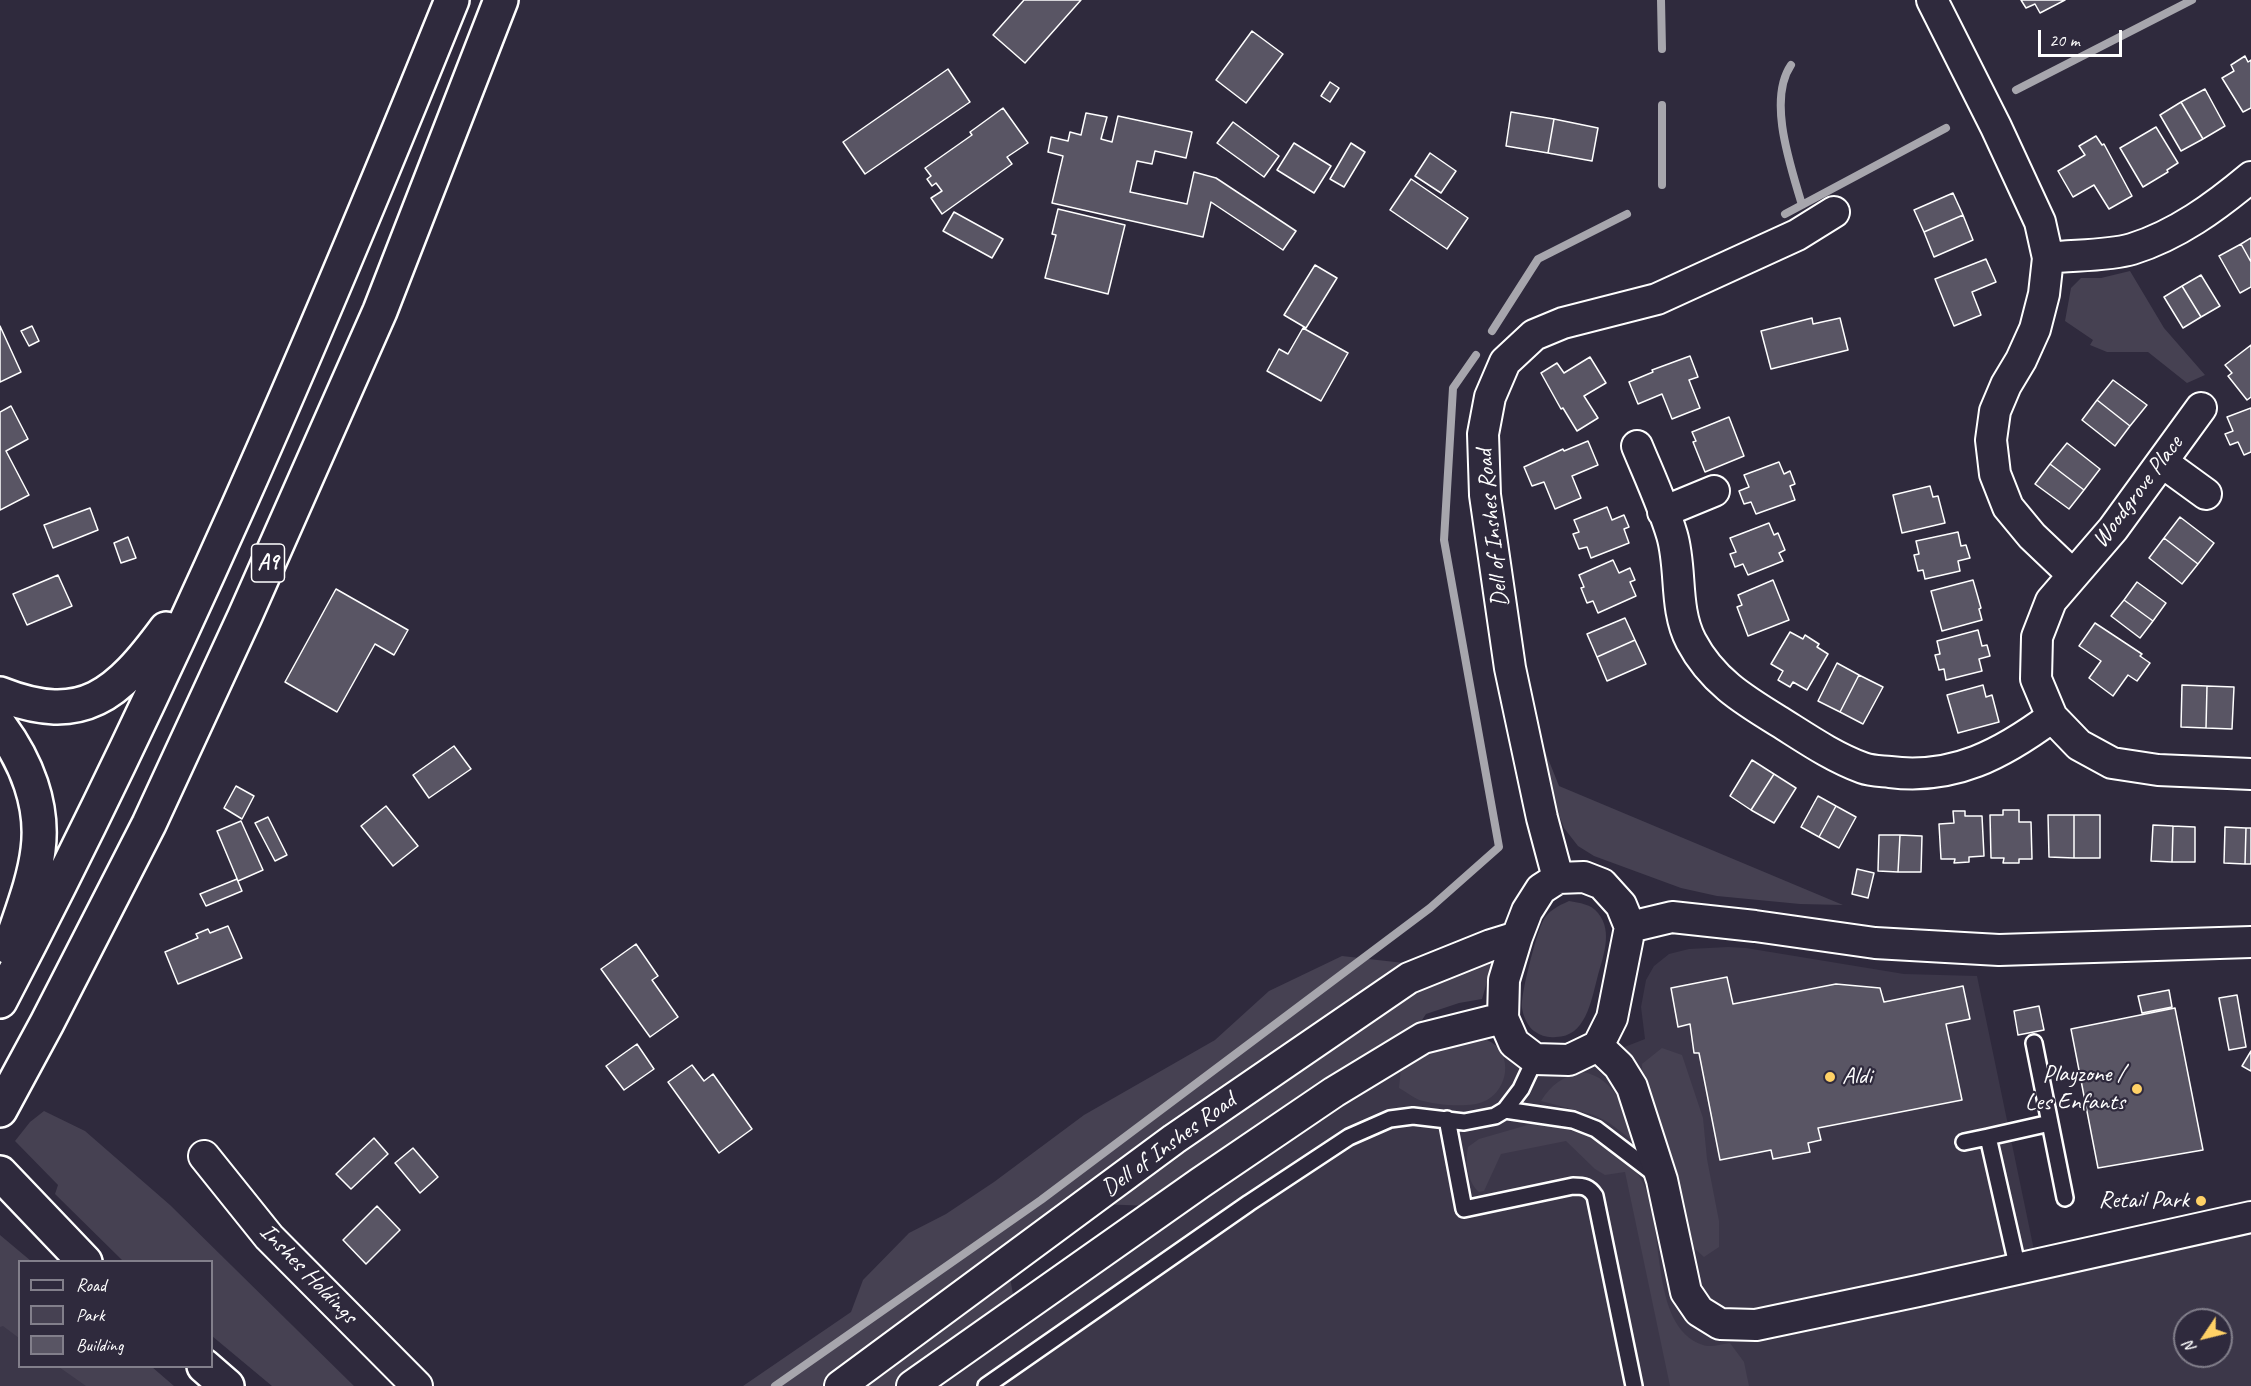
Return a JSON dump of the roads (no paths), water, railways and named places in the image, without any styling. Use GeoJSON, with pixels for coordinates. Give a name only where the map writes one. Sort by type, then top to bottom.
{"type":"FeatureCollection","features":[{"type":"Feature","properties":{"kind":"main road","name":"A9"},"geometry":{"type":"LineString","coordinates":[[0,1001],[67,873],[208,572],[354,241],[452,0]]}},
{"type":"Feature","properties":{"kind":"main road","name":"A9"},"geometry":{"type":"LineString","coordinates":[[0,1110],[149,824],[245,616],[380,311],[501,0]]}},
{"type":"Feature","properties":{"kind":"main road","name":"A9"},"geometry":{"type":"LineString","coordinates":[[0,694],[41,707],[67,707],[92,701],[117,685],[140,663],[208,572]]}},
{"type":"Feature","properties":{"kind":"main road"},"geometry":{"type":"LineString","coordinates":[[0,726],[27,769],[38,811],[38,850],[29,890],[0,981]]}},
{"type":"Feature","properties":{"kind":"main road"},"geometry":{"type":"LineString","coordinates":[[0,1173],[83,1260]]}},
{"type":"Feature","properties":{"kind":"main road"},"geometry":{"type":"LineString","coordinates":[[206,1368],[227,1386]]}},
{"type":"Feature","properties":{"kind":"street"},"geometry":{"type":"LineString","coordinates":[[1932,0],[1996,127],[2040,222],[2048,258],[2044,294],[2035,329],[2022,360],[2006,385],[1995,411],[1991,440],[1995,474],[2008,507],[2032,536],[2073,575]]}},
{"type":"Feature","properties":{"kind":"street"},"geometry":{"type":"LineString","coordinates":[[2048,258],[2130,249],[2172,233],[2219,203],[2251,177]]}},
{"type":"Feature","properties":{"kind":"street","name":"Dell of Inshes Road"},"geometry":{"type":"LineString","coordinates":[[1558,878],[1542,818],[1510,668],[1485,495],[1483,434],[1490,397],[1504,362],[1534,335],[1563,323],[1657,299],[1797,235],[1834,212]]}},
{"type":"Feature","properties":{"kind":"street","name":"Woodgrove Place"},"geometry":{"type":"LineString","coordinates":[[2052,717],[2036,679],[2037,637],[2051,601],[2113,529],[2201,408]]}},
{"type":"Feature","properties":{"kind":"street"},"geometry":{"type":"LineString","coordinates":[[1637,446],[1672,535],[1679,602],[1690,640],[1710,669],[1736,696],[1833,754],[1866,769],[1912,775],[1952,770],[1990,758],[2027,736],[2052,717],[2079,745],[2112,763],[2158,770],[2251,774]]}},
{"type":"Feature","properties":{"kind":"street"},"geometry":{"type":"LineString","coordinates":[[2162,462],[2206,494]]}},
{"type":"Feature","properties":{"kind":"street"},"geometry":{"type":"LineString","coordinates":[[1663,512],[1714,491]]}},
{"type":"Feature","properties":{"kind":"street"},"geometry":{"type":"LineString","coordinates":[[1584,877],[1602,884],[1621,904],[1630,927],[1612,1018],[1598,1046],[1569,1060],[1535,1059],[1514,1043],[1503,1018],[1504,980],[1527,911],[1541,889],[1558,878],[1584,877]]}},
{"type":"Feature","properties":{"kind":"street"},"geometry":{"type":"LineString","coordinates":[[1630,927],[1672,917],[1875,943],[1999,950],[2251,942]]}},
{"type":"Feature","properties":{"kind":"street","name":"Dell of Inshes Road"},"geometry":{"type":"LineString","coordinates":[[840,1386],[1174,1140],[1409,978],[1517,937]]}},
{"type":"Feature","properties":{"kind":"street","name":"Dell of Inshes Road"},"geometry":{"type":"LineString","coordinates":[[912,1386],[1200,1183],[1334,1092],[1423,1038],[1503,1018]]}},
{"type":"Feature","properties":{"kind":"street"},"geometry":{"type":"LineString","coordinates":[[1598,1046],[1619,1066],[1632,1087],[1662,1180],[1686,1293],[1699,1311],[1720,1324],[1756,1325],[2251,1217]]}},
{"type":"Feature","properties":{"kind":"street","name":"Inshes Holdings"},"geometry":{"type":"LineString","coordinates":[[204,1156],[269,1237],[417,1386]]}},
{"type":"Feature","properties":{"kind":"lane"},"geometry":{"type":"LineString","coordinates":[[2034,1043],[2065,1198]]}},
{"type":"Feature","properties":{"kind":"lane"},"geometry":{"type":"LineString","coordinates":[[986,1386],[1249,1203],[1349,1137],[1390,1119],[1413,1116],[1464,1122],[1495,1116],[1505,1110],[1521,1089],[1535,1059]]}},
{"type":"Feature","properties":{"kind":"lane"},"geometry":{"type":"LineString","coordinates":[[1505,1110],[1573,1120],[1596,1129],[1662,1180]]}},
{"type":"Feature","properties":{"kind":"lane"},"geometry":{"type":"LineString","coordinates":[[1447,1119],[1464,1209],[1574,1186],[1584,1186],[1591,1190],[1595,1196],[1634,1386]]}},
{"type":"Feature","properties":{"kind":"lane"},"geometry":{"type":"LineString","coordinates":[[1964,1142],[2050,1123]]}},
{"type":"Feature","properties":{"kind":"lane"},"geometry":{"type":"LineString","coordinates":[[1988,1137],[2018,1269]]}},
{"type":"Feature","properties":{"kind":"waterway"},"geometry":{"type":"LineString","coordinates":[[1661,0],[1662,49]]}},
{"type":"Feature","properties":{"kind":"waterway"},"geometry":{"type":"LineString","coordinates":[[2016,90],[2192,0]]}},
{"type":"Feature","properties":{"kind":"waterway"},"geometry":{"type":"LineString","coordinates":[[1791,65],[1784,80],[1781,115],[1787,153],[1802,205]]}},
{"type":"Feature","properties":{"kind":"waterway"},"geometry":{"type":"LineString","coordinates":[[1662,105],[1662,185]]}},
{"type":"Feature","properties":{"kind":"waterway"},"geometry":{"type":"LineString","coordinates":[[1785,214],[1946,128]]}},
{"type":"Feature","properties":{"kind":"waterway"},"geometry":{"type":"LineString","coordinates":[[1492,331],[1538,259],[1627,214]]}},
{"type":"Feature","properties":{"kind":"waterway"},"geometry":{"type":"LineString","coordinates":[[775,1386],[1041,1200],[1430,908],[1499,847],[1444,540],[1453,388],[1476,355]]}},
{"type":"Feature","properties":{"kind":"place","name":"Aldi"},"geometry":{"type":"Point","coordinates":[1830,1077]}},
{"type":"Feature","properties":{"kind":"place","name":"Playzone / Les Enfants"},"geometry":{"type":"Point","coordinates":[2137,1089]}},
{"type":"Feature","properties":{"kind":"place","name":"Retail Park"},"geometry":{"type":"Point","coordinates":[2201,1201]}}]}
